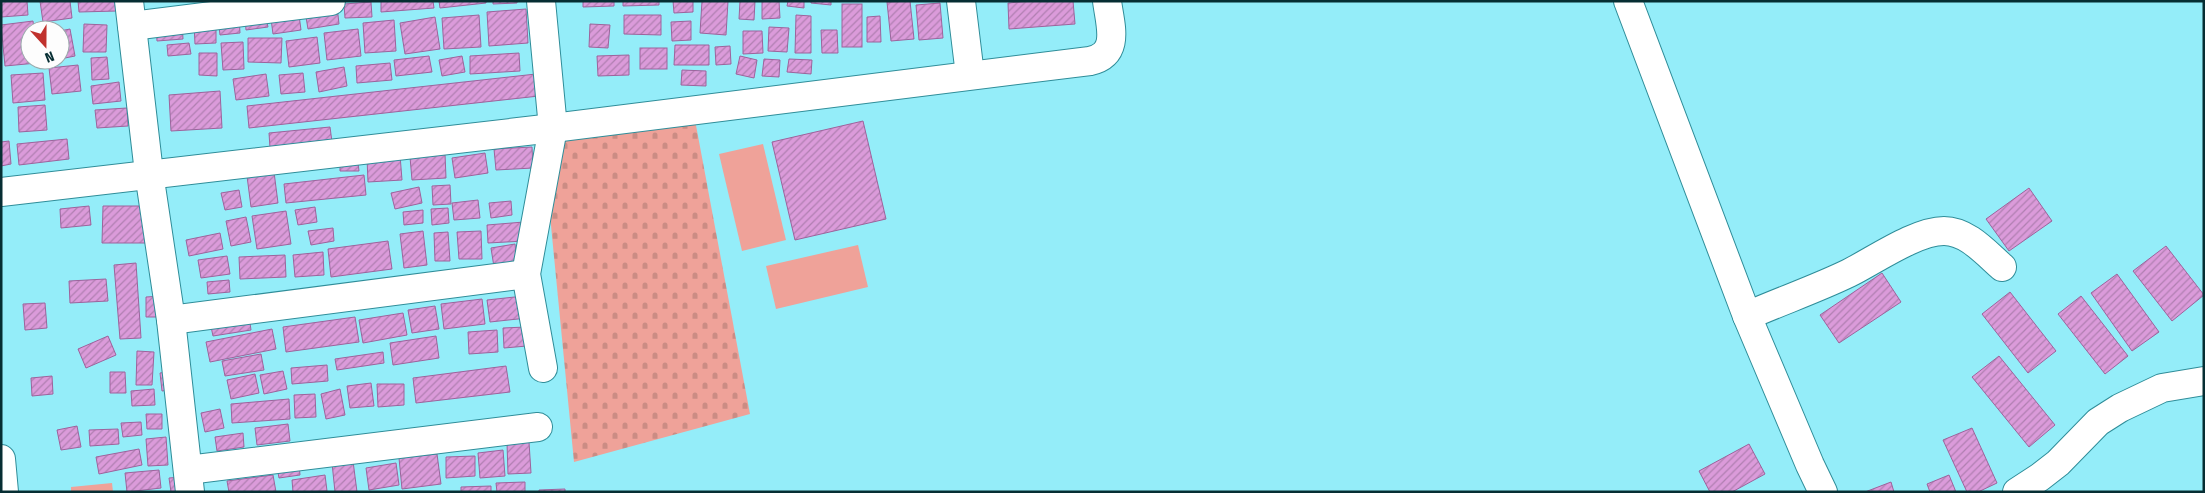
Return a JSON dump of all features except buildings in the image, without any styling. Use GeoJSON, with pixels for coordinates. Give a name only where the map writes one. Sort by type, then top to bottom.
{"type":"FeatureCollection","features":[{"type":"Feature","properties":{"kind":"street"},"geometry":{"type":"LineString","coordinates":[[331,1],[131,14],[149,173],[171,320],[189,481],[538,426]]}},
{"type":"Feature","properties":{"kind":"street"},"geometry":{"type":"LineString","coordinates":[[541,1],[553,128],[526,274],[543,368]]}},
{"type":"Feature","properties":{"kind":"street"},"geometry":{"type":"LineString","coordinates":[[961,1],[970,75]]}},
{"type":"Feature","properties":{"kind":"street"},"geometry":{"type":"LineString","coordinates":[[1,192],[149,173],[553,128],[1099,59],[1110,48],[1111,41],[1107,1]]}},
{"type":"Feature","properties":{"kind":"street"},"geometry":{"type":"LineString","coordinates":[[1628,1],[1746,316],[1823,492]]}},
{"type":"Feature","properties":{"kind":"street"},"geometry":{"type":"LineString","coordinates":[[1746,316],[1848,273],[1918,238],[1943,231],[1960,234],[1977,245],[2002,267]]}},
{"type":"Feature","properties":{"kind":"street"},"geometry":{"type":"LineString","coordinates":[[171,320],[526,274]]}},
{"type":"Feature","properties":{"kind":"street"},"geometry":{"type":"LineString","coordinates":[[2017,492],[2040,478],[2058,463],[2098,422],[2120,408],[2162,388],[2204,381]]}},
{"type":"Feature","properties":{"kind":"street"},"geometry":{"type":"LineString","coordinates":[[1,459],[4,492]]}},
{"type":"Feature","properties":{"kind":"green space"},"geometry":{"type":"Polygon","coordinates":[[[695,120],[750,414],[574,462],[542,133],[695,120]]]}},
{"type":"Feature","properties":{"kind":"green space"},"geometry":{"type":"Polygon","coordinates":[[[763,144],[786,240],[742,251],[719,154],[763,144]]]}},
{"type":"Feature","properties":{"kind":"green space"},"geometry":{"type":"Polygon","coordinates":[[[858,245],[868,287],[776,309],[766,266],[858,245]]]}},
{"type":"Feature","properties":{"kind":"green space"},"geometry":{"type":"Polygon","coordinates":[[[112,483],[113,492],[71,492],[71,487],[112,483]]]}}]}
